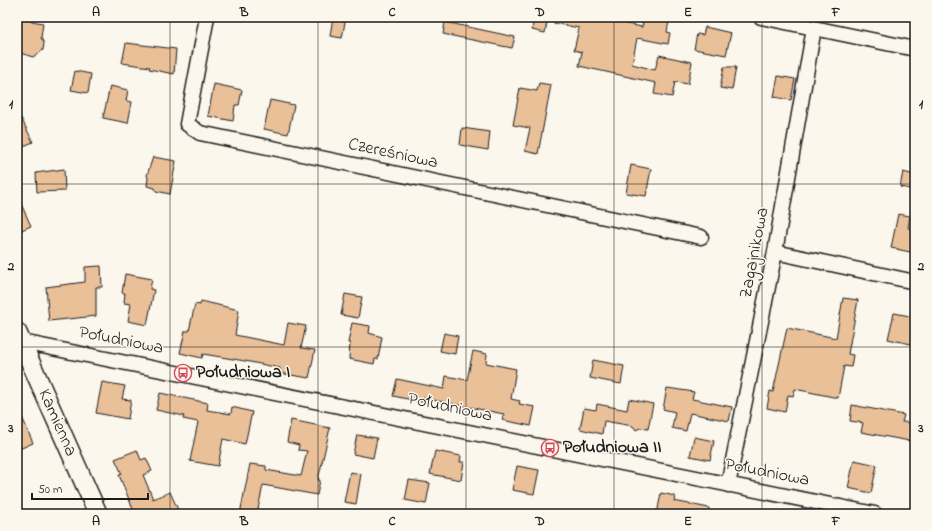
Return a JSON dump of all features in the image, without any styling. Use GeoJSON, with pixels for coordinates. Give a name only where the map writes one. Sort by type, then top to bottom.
{"type":"FeatureCollection","features":[{"type":"Feature","properties":{"kind":"street","name":"Czereśniowa"},"geometry":{"type":"LineString","coordinates":[[207,17],[187,124],[200,133],[701,237]]}},
{"type":"Feature","properties":{"kind":"street"},"geometry":{"type":"LineString","coordinates":[[761,17],[915,49]]}},
{"type":"Feature","properties":{"kind":"street","name":"Zagajnikowa"},"geometry":{"type":"LineString","coordinates":[[728,485],[775,252],[814,28]]}},
{"type":"Feature","properties":{"kind":"street"},"geometry":{"type":"LineString","coordinates":[[775,252],[915,282]]}},
{"type":"Feature","properties":{"kind":"street","name":"Południowa"},"geometry":{"type":"LineString","coordinates":[[18,338],[875,514]]}},
{"type":"Feature","properties":{"kind":"street","name":"Kamienna"},"geometry":{"type":"LineString","coordinates":[[18,338],[98,514]]}},
{"type":"Feature","properties":{"kind":"building"},"geometry":{"type":"Polygon","coordinates":[[[333,17],[346,17],[342,38],[330,36],[333,17]]]}},
{"type":"Feature","properties":{"kind":"building"},"geometry":{"type":"Polygon","coordinates":[[[534,17],[548,17],[545,33],[532,30],[534,17]]]}},
{"type":"Feature","properties":{"kind":"building"},"geometry":{"type":"Polygon","coordinates":[[[554,17],[613,17],[612,21],[642,27],[644,17],[669,21],[667,32],[670,33],[668,44],[637,38],[632,64],[655,70],[659,55],[692,62],[688,84],[675,82],[672,97],[654,94],[656,83],[579,66],[582,52],[574,50],[579,28],[553,23],[554,17]]]}},
{"type":"Feature","properties":{"kind":"building"},"geometry":{"type":"Polygon","coordinates":[[[21,19],[43,23],[41,38],[44,43],[43,50],[33,57],[17,52],[17,39],[21,19]]]}},
{"type":"Feature","properties":{"kind":"building"},"geometry":{"type":"Polygon","coordinates":[[[445,22],[515,37],[512,48],[443,34],[445,22]]]}},
{"type":"Feature","properties":{"kind":"building"},"geometry":{"type":"Polygon","coordinates":[[[705,27],[731,33],[726,55],[694,49],[697,34],[703,35],[705,27]]]}},
{"type":"Feature","properties":{"kind":"building"},"geometry":{"type":"Polygon","coordinates":[[[126,43],[176,49],[174,74],[149,69],[150,67],[122,63],[126,43]]]}},
{"type":"Feature","properties":{"kind":"building"},"geometry":{"type":"Polygon","coordinates":[[[724,67],[736,67],[732,90],[720,88],[724,67]]]}},
{"type":"Feature","properties":{"kind":"building"},"geometry":{"type":"Polygon","coordinates":[[[75,71],[91,74],[88,93],[71,90],[75,71]]]}},
{"type":"Feature","properties":{"kind":"building"},"geometry":{"type":"Polygon","coordinates":[[[778,76],[795,79],[791,100],[774,97],[778,76]]]}},
{"type":"Feature","properties":{"kind":"building"},"geometry":{"type":"Polygon","coordinates":[[[539,83],[551,85],[538,154],[525,151],[530,128],[513,125],[520,88],[537,91],[539,83]]]}},
{"type":"Feature","properties":{"kind":"building"},"geometry":{"type":"Polygon","coordinates":[[[214,84],[242,90],[239,105],[235,105],[233,121],[208,116],[214,84]]]}},
{"type":"Feature","properties":{"kind":"building"},"geometry":{"type":"Polygon","coordinates":[[[110,86],[128,90],[126,101],[132,102],[128,123],[103,118],[110,86]]]}},
{"type":"Feature","properties":{"kind":"building"},"geometry":{"type":"Polygon","coordinates":[[[270,100],[294,105],[288,134],[264,129],[270,100]]]}},
{"type":"Feature","properties":{"kind":"building"},"geometry":{"type":"Polygon","coordinates":[[[17,110],[33,142],[17,149],[17,110]]]}},
{"type":"Feature","properties":{"kind":"building"},"geometry":{"type":"Polygon","coordinates":[[[462,128],[490,132],[488,150],[460,145],[462,128]]]}},
{"type":"Feature","properties":{"kind":"building"},"geometry":{"type":"Polygon","coordinates":[[[153,157],[176,161],[170,194],[156,191],[155,188],[147,186],[147,175],[153,157]]]}},
{"type":"Feature","properties":{"kind":"building"},"geometry":{"type":"Polygon","coordinates":[[[631,165],[651,169],[646,196],[626,193],[631,165]]]}},
{"type":"Feature","properties":{"kind":"building"},"geometry":{"type":"Polygon","coordinates":[[[64,169],[65,191],[37,192],[36,173],[64,169]]]}},
{"type":"Feature","properties":{"kind":"building"},"geometry":{"type":"Polygon","coordinates":[[[903,172],[915,175],[915,190],[900,187],[903,172]]]}},
{"type":"Feature","properties":{"kind":"building"},"geometry":{"type":"Polygon","coordinates":[[[17,195],[31,226],[17,232],[17,195]]]}},
{"type":"Feature","properties":{"kind":"building"},"geometry":{"type":"Polygon","coordinates":[[[898,214],[910,216],[908,228],[915,229],[915,253],[891,248],[898,214]]]}},
{"type":"Feature","properties":{"kind":"building"},"geometry":{"type":"Polygon","coordinates":[[[101,266],[102,287],[96,287],[96,316],[49,321],[46,287],[85,282],[85,267],[101,266]]]}},
{"type":"Feature","properties":{"kind":"building"},"geometry":{"type":"Polygon","coordinates":[[[125,274],[152,279],[150,289],[154,290],[147,325],[128,321],[131,304],[124,303],[125,293],[122,293],[125,274]]]}},
{"type":"Feature","properties":{"kind":"building"},"geometry":{"type":"Polygon","coordinates":[[[345,294],[362,297],[358,318],[341,315],[345,294]]]}},
{"type":"Feature","properties":{"kind":"building"},"geometry":{"type":"Polygon","coordinates":[[[843,298],[858,300],[848,354],[853,355],[851,367],[844,366],[838,398],[795,389],[793,396],[788,395],[785,412],[767,408],[770,391],[773,392],[787,328],[836,338],[843,298]]]}},
{"type":"Feature","properties":{"kind":"building"},"geometry":{"type":"Polygon","coordinates":[[[201,301],[239,310],[235,335],[284,345],[288,323],[306,326],[301,348],[315,350],[309,378],[279,373],[280,368],[245,361],[203,354],[202,358],[180,353],[185,331],[189,331],[195,304],[200,305],[201,301]]]}},
{"type":"Feature","properties":{"kind":"building"},"geometry":{"type":"Polygon","coordinates":[[[894,313],[915,317],[911,344],[888,339],[894,313]]]}},
{"type":"Feature","properties":{"kind":"building"},"geometry":{"type":"Polygon","coordinates":[[[352,323],[370,326],[369,333],[382,337],[378,359],[375,359],[374,364],[349,359],[350,343],[348,343],[352,323]]]}},
{"type":"Feature","properties":{"kind":"building"},"geometry":{"type":"Polygon","coordinates":[[[444,333],[458,336],[455,354],[440,351],[444,333]]]}},
{"type":"Feature","properties":{"kind":"building"},"geometry":{"type":"Polygon","coordinates":[[[473,351],[487,354],[486,363],[516,369],[511,399],[520,401],[519,404],[535,407],[531,426],[502,420],[504,414],[423,398],[422,402],[393,396],[397,379],[444,389],[446,376],[467,380],[473,351]]]}},
{"type":"Feature","properties":{"kind":"building"},"geometry":{"type":"Polygon","coordinates":[[[593,360],[624,366],[621,384],[590,378],[593,360]]]}},
{"type":"Feature","properties":{"kind":"building"},"geometry":{"type":"Polygon","coordinates":[[[102,382],[125,386],[122,399],[131,400],[128,419],[96,413],[102,382]]]}},
{"type":"Feature","properties":{"kind":"building"},"geometry":{"type":"Polygon","coordinates":[[[667,388],[694,392],[692,399],[732,407],[729,421],[690,413],[686,431],[672,428],[675,412],[663,409],[667,388]]]}},
{"type":"Feature","properties":{"kind":"building"},"geometry":{"type":"Polygon","coordinates":[[[160,393],[208,403],[207,410],[231,414],[232,407],[252,412],[245,444],[223,439],[218,466],[190,461],[198,422],[183,419],[184,416],[156,410],[160,393]]]}},
{"type":"Feature","properties":{"kind":"building"},"geometry":{"type":"Polygon","coordinates":[[[629,399],[653,404],[648,429],[640,428],[636,430],[633,426],[604,421],[602,434],[580,429],[584,408],[596,410],[597,404],[627,410],[629,399]]]}},
{"type":"Feature","properties":{"kind":"building"},"geometry":{"type":"Polygon","coordinates":[[[17,405],[33,443],[17,450],[17,405]]]}},
{"type":"Feature","properties":{"kind":"building"},"geometry":{"type":"Polygon","coordinates":[[[852,405],[904,415],[902,422],[915,423],[915,442],[861,432],[863,423],[850,421],[852,405]]]}},
{"type":"Feature","properties":{"kind":"building"},"geometry":{"type":"Polygon","coordinates":[[[291,420],[330,428],[318,480],[320,480],[317,495],[263,485],[257,514],[240,514],[250,464],[266,466],[266,470],[301,476],[307,451],[298,450],[299,445],[287,442],[291,420]]]}},
{"type":"Feature","properties":{"kind":"building"},"geometry":{"type":"Polygon","coordinates":[[[357,435],[377,438],[373,458],[353,454],[357,435]]]}},
{"type":"Feature","properties":{"kind":"building"},"geometry":{"type":"Polygon","coordinates":[[[694,437],[714,441],[710,460],[690,456],[694,437]]]}},
{"type":"Feature","properties":{"kind":"building"},"geometry":{"type":"Polygon","coordinates":[[[137,450],[141,460],[146,458],[152,471],[143,475],[153,499],[170,492],[180,514],[135,514],[119,475],[122,474],[115,459],[137,450]]]}},
{"type":"Feature","properties":{"kind":"building"},"geometry":{"type":"Polygon","coordinates":[[[435,451],[461,456],[460,462],[464,462],[461,480],[430,474],[435,451]]]}},
{"type":"Feature","properties":{"kind":"building"},"geometry":{"type":"Polygon","coordinates":[[[854,460],[877,465],[871,493],[848,488],[854,460]]]}},
{"type":"Feature","properties":{"kind":"building"},"geometry":{"type":"Polygon","coordinates":[[[517,466],[539,470],[534,494],[512,490],[517,466]]]}},
{"type":"Feature","properties":{"kind":"building"},"geometry":{"type":"Polygon","coordinates":[[[350,472],[361,474],[356,504],[344,502],[350,472]]]}},
{"type":"Feature","properties":{"kind":"building"},"geometry":{"type":"Polygon","coordinates":[[[409,480],[430,483],[426,504],[405,500],[409,480]]]}},
{"type":"Feature","properties":{"kind":"building"},"geometry":{"type":"Polygon","coordinates":[[[661,493],[675,496],[674,501],[709,508],[709,514],[657,514],[661,493]]]}},
{"type":"Feature","properties":{"kind":"place","name":"Południowa I"},"geometry":{"type":"Point","coordinates":[183,373]}},
{"type":"Feature","properties":{"kind":"place","name":"Południowa II"},"geometry":{"type":"Point","coordinates":[550,448]}}]}
